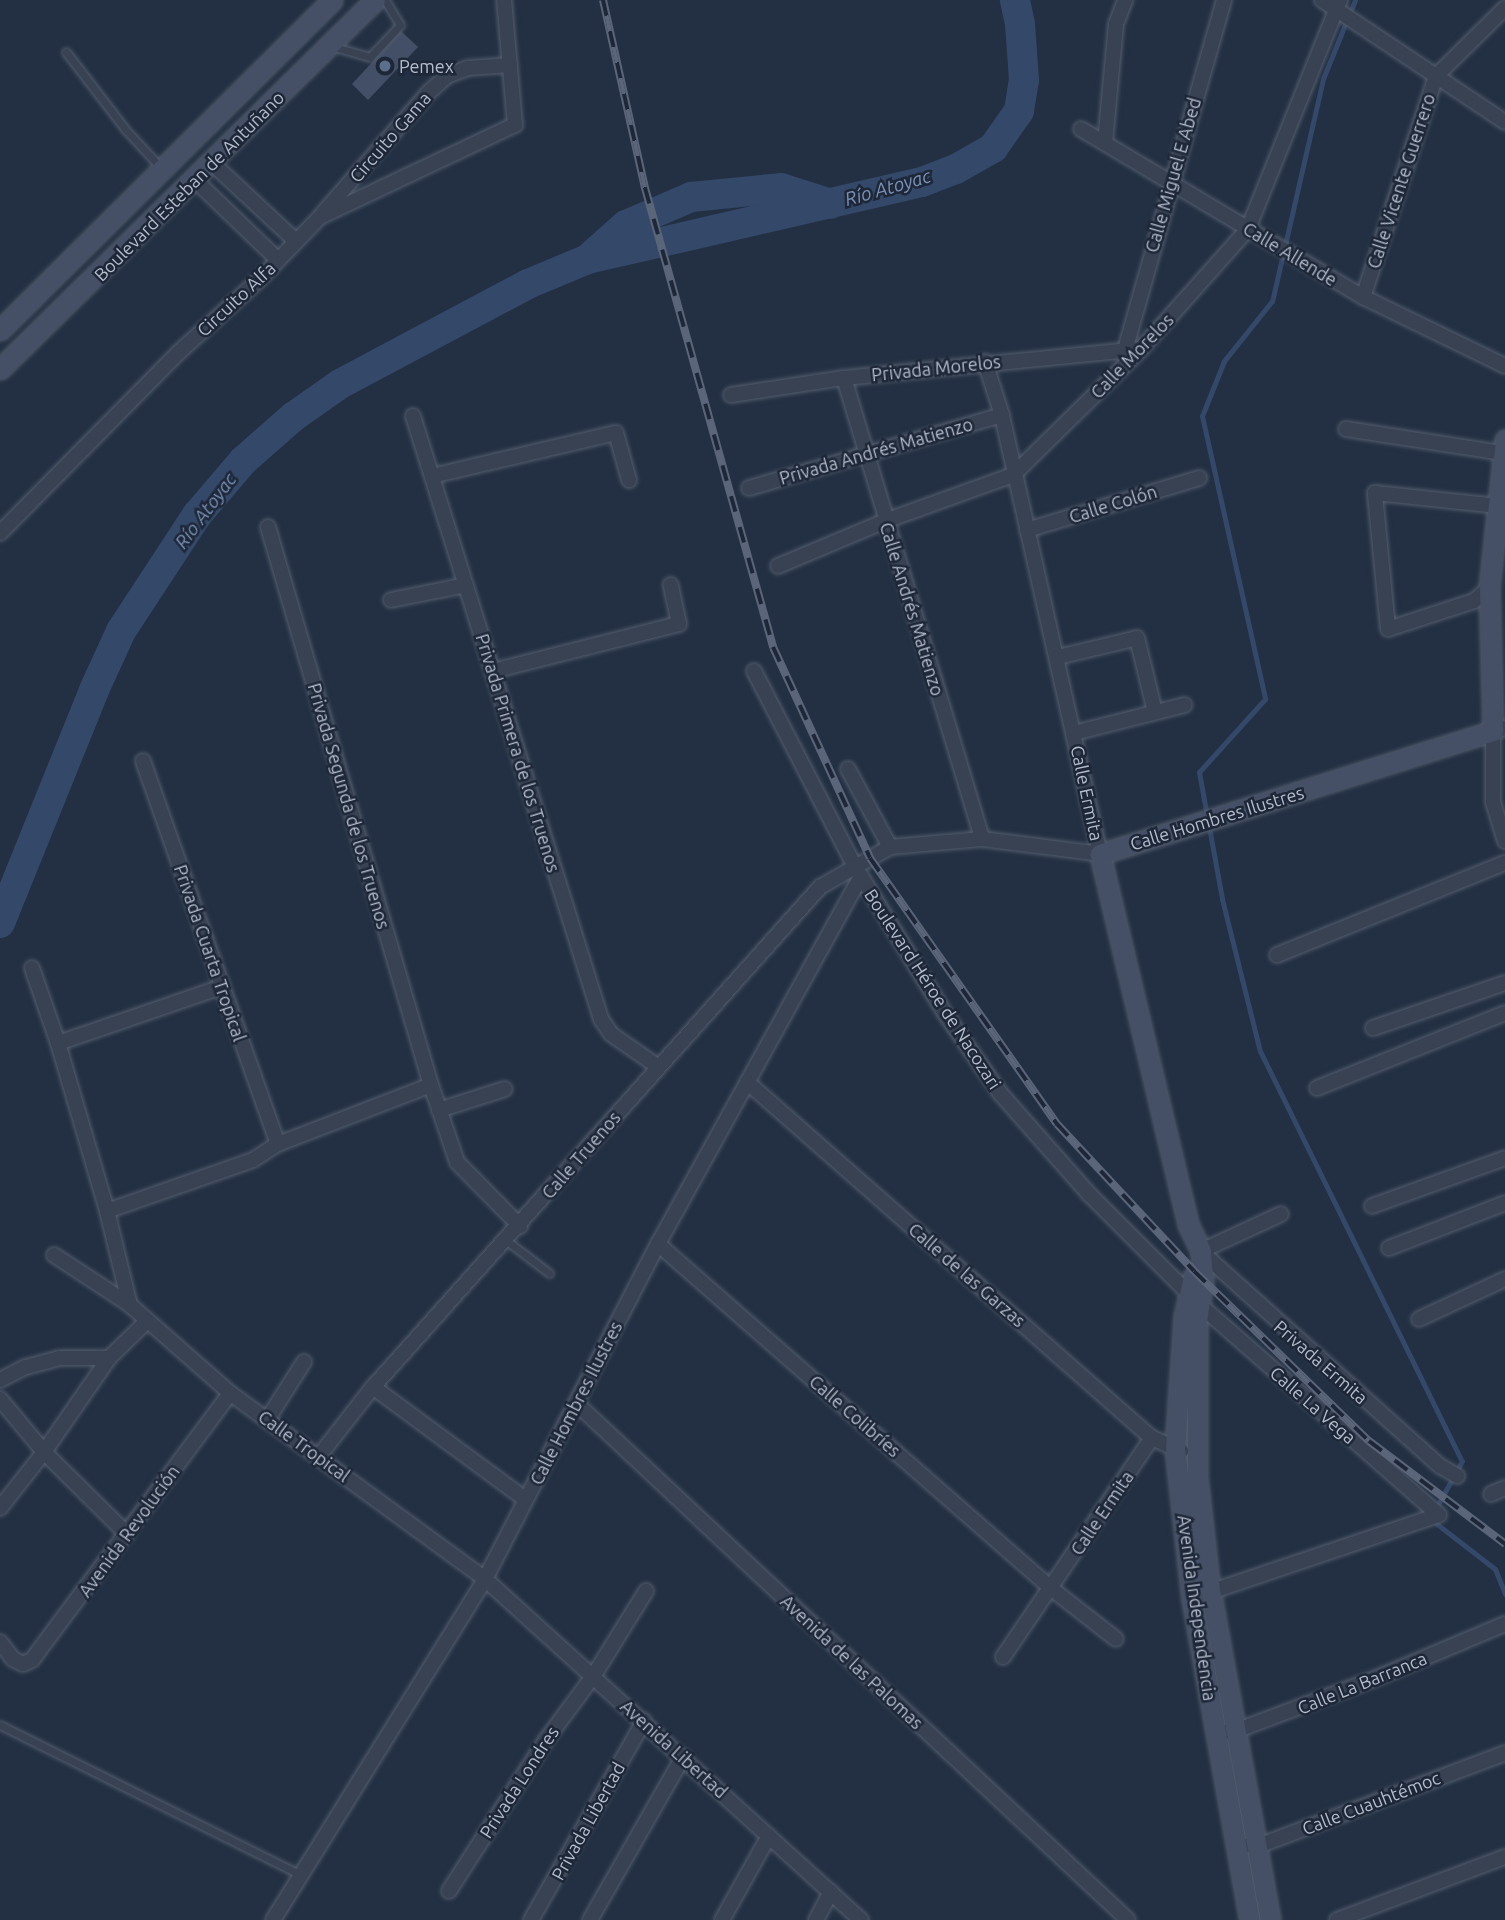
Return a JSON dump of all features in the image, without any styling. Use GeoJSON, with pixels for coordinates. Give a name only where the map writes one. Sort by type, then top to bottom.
{"type":"FeatureCollection","features":[{"type":"Feature","properties":{"kind":"street","name":"Boulevard Esteban de Antuñano"},"geometry":{"type":"LineString","coordinates":[[0,330],[332,0]]}},
{"type":"Feature","properties":{"kind":"street","name":"Boulevard Esteban de Antuñano"},"geometry":{"type":"LineString","coordinates":[[0,369],[375,0]]}},
{"type":"Feature","properties":{"kind":"street"},"geometry":{"type":"LineString","coordinates":[[504,0],[510,65]]}},
{"type":"Feature","properties":{"kind":"street"},"geometry":{"type":"LineString","coordinates":[[1105,143],[1116,24],[1125,0]]}},
{"type":"Feature","properties":{"kind":"street","name":"Calle Miguel E Abed"},"geometry":{"type":"LineString","coordinates":[[1125,350],[1224,0]]}},
{"type":"Feature","properties":{"kind":"street"},"geometry":{"type":"LineString","coordinates":[[1322,0],[1339,5],[1436,76],[1505,122]]}},
{"type":"Feature","properties":{"kind":"street","name":"Calle Morelos"},"geometry":{"type":"LineString","coordinates":[[778,566],[885,522],[1013,475],[1141,349],[1248,229],[1339,5]]}},
{"type":"Feature","properties":{"kind":"street","name":"Calle Vicente Guerrero"},"geometry":{"type":"LineString","coordinates":[[1363,298],[1436,76],[1505,8]]}},
{"type":"Feature","properties":{"kind":"street","name":"Circuito Alfa"},"geometry":{"type":"LineString","coordinates":[[0,533],[178,353],[320,217],[515,125],[510,65]]}},
{"type":"Feature","properties":{"kind":"street","name":"Circuito Gama"},"geometry":{"type":"LineString","coordinates":[[320,217],[429,92],[447,76],[468,68],[510,65]]}},
{"type":"Feature","properties":{"kind":"street","name":"Calle Allende"},"geometry":{"type":"LineString","coordinates":[[1081,129],[1363,298],[1505,366]]}},
{"type":"Feature","properties":{"kind":"street"},"geometry":{"type":"LineString","coordinates":[[212,163],[296,241]]}},
{"type":"Feature","properties":{"kind":"street"},"geometry":{"type":"LineString","coordinates":[[195,180],[278,260]]}},
{"type":"Feature","properties":{"kind":"street","name":"Privada Morelos"},"geometry":{"type":"LineString","coordinates":[[731,395],[844,378],[985,362],[1141,349]]}},
{"type":"Feature","properties":{"kind":"street","name":"Calle Ermita"},"geometry":{"type":"LineString","coordinates":[[985,362],[1002,415],[1013,475],[1058,657],[1100,854],[1195,1247],[1195,1299]]}},
{"type":"Feature","properties":{"kind":"street","name":"Calle Andrés Matienzo"},"geometry":{"type":"LineString","coordinates":[[844,378],[982,839]]}},
{"type":"Feature","properties":{"kind":"street","name":"Privada Andrés Matienzo"},"geometry":{"type":"LineString","coordinates":[[749,488],[1002,415]]}},
{"type":"Feature","properties":{"kind":"street","name":"Privada Primera de los Truenos"},"geometry":{"type":"LineString","coordinates":[[413,416],[601,1018],[611,1034],[657,1066]]}},
{"type":"Feature","properties":{"kind":"street"},"geometry":{"type":"LineString","coordinates":[[1346,429],[1504,446],[1489,588],[1499,729],[1493,802],[1505,841]]}},
{"type":"Feature","properties":{"kind":"street"},"geometry":{"type":"LineString","coordinates":[[432,476],[616,433],[629,480]]}},
{"type":"Feature","properties":{"kind":"street","name":"Calle Colón"},"geometry":{"type":"LineString","coordinates":[[1027,530],[1199,478]]}},
{"type":"Feature","properties":{"kind":"street"},"geometry":{"type":"LineString","coordinates":[[1489,588],[1474,601],[1388,629],[1375,493],[1498,506]]}},
{"type":"Feature","properties":{"kind":"street","name":"Privada Segunda de los Truenos"},"geometry":{"type":"LineString","coordinates":[[268,527],[430,1084],[457,1162],[520,1227]]}},
{"type":"Feature","properties":{"kind":"street"},"geometry":{"type":"LineString","coordinates":[[391,600],[466,585]]}},
{"type":"Feature","properties":{"kind":"street"},"geometry":{"type":"LineString","coordinates":[[493,671],[679,624],[671,585]]}},
{"type":"Feature","properties":{"kind":"street"},"geometry":{"type":"LineString","coordinates":[[1058,657],[1138,639],[1155,712]]}},
{"type":"Feature","properties":{"kind":"street","name":"Boulevard Héroe de Nacozari"},"geometry":{"type":"LineString","coordinates":[[754,671],[857,870],[946,1015],[1000,1093],[1089,1194],[1195,1299]]}},
{"type":"Feature","properties":{"kind":"street"},"geometry":{"type":"LineString","coordinates":[[1074,733],[1185,705]]}},
{"type":"Feature","properties":{"kind":"street","name":"Calle Hombres Ilustres"},"geometry":{"type":"LineString","coordinates":[[273,1920],[485,1579],[658,1244],[747,1082],[857,870],[890,847],[982,839],[1100,854],[1499,729]]}},
{"type":"Feature","properties":{"kind":"street","name":"Privada Cuarta Tropical"},"geometry":{"type":"LineString","coordinates":[[143,761],[278,1144]]}},
{"type":"Feature","properties":{"kind":"street"},"geometry":{"type":"LineString","coordinates":[[848,769],[890,847]]}},
{"type":"Feature","properties":{"kind":"street"},"geometry":{"type":"LineString","coordinates":[[1277,955],[1505,863]]}},
{"type":"Feature","properties":{"kind":"street","name":"Calle Truenos"},"geometry":{"type":"LineString","coordinates":[[319,1456],[373,1387],[520,1227],[657,1066],[820,887],[857,870]]}},
{"type":"Feature","properties":{"kind":"street"},"geometry":{"type":"LineString","coordinates":[[32,968],[58,1043],[107,1211],[130,1305]]}},
{"type":"Feature","properties":{"kind":"street"},"geometry":{"type":"LineString","coordinates":[[1373,1028],[1505,983]]}},
{"type":"Feature","properties":{"kind":"street"},"geometry":{"type":"LineString","coordinates":[[58,1043],[222,987]]}},
{"type":"Feature","properties":{"kind":"street"},"geometry":{"type":"LineString","coordinates":[[1317,1087],[1505,1013]]}},
{"type":"Feature","properties":{"kind":"street","name":"Calle de las Garzas"},"geometry":{"type":"LineString","coordinates":[[747,1082],[1152,1438],[1195,1457]]}},
{"type":"Feature","properties":{"kind":"street"},"geometry":{"type":"LineString","coordinates":[[107,1211],[253,1160],[278,1144],[430,1084]]}},
{"type":"Feature","properties":{"kind":"street"},"geometry":{"type":"LineString","coordinates":[[439,1110],[505,1089]]}},
{"type":"Feature","properties":{"kind":"street"},"geometry":{"type":"LineString","coordinates":[[1372,1206],[1505,1158]]}},
{"type":"Feature","properties":{"kind":"street"},"geometry":{"type":"LineString","coordinates":[[1390,1248],[1505,1203]]}},
{"type":"Feature","properties":{"kind":"street"},"geometry":{"type":"LineString","coordinates":[[1195,1247],[1281,1214]]}},
{"type":"Feature","properties":{"kind":"street","name":"Calle Colibríes"},"geometry":{"type":"LineString","coordinates":[[658,1244],[1052,1589],[1116,1639]]}},
{"type":"Feature","properties":{"kind":"street","name":"Privada Ermita"},"geometry":{"type":"LineString","coordinates":[[1195,1247],[1270,1317],[1440,1466],[1457,1476]]}},
{"type":"Feature","properties":{"kind":"street","name":"Calle Tropical"},"geometry":{"type":"LineString","coordinates":[[54,1255],[130,1305],[230,1393],[485,1579]]}},
{"type":"Feature","properties":{"kind":"street"},"geometry":{"type":"LineString","coordinates":[[1419,1319],[1505,1279]]}},
{"type":"Feature","properties":{"kind":"street","name":"Avenida Independencia"},"geometry":{"type":"LineString","coordinates":[[1195,1299],[1184,1317],[1175,1448],[1201,1595],[1238,1730],[1270,1920]]}},
{"type":"Feature","properties":{"kind":"street","name":"Avenida Independencia"},"geometry":{"type":"LineString","coordinates":[[1195,1299],[1195,1457],[1201,1595],[1216,1733],[1250,1920]]}},
{"type":"Feature","properties":{"kind":"street","name":"Calle La Vega"},"geometry":{"type":"LineString","coordinates":[[1195,1299],[1438,1515],[1201,1595]]}},
{"type":"Feature","properties":{"kind":"street"},"geometry":{"type":"LineString","coordinates":[[0,1508],[44,1452],[109,1358],[147,1321]]}},
{"type":"Feature","properties":{"kind":"street"},"geometry":{"type":"LineString","coordinates":[[0,1380],[26,1367],[60,1358],[109,1358]]}},
{"type":"Feature","properties":{"kind":"street"},"geometry":{"type":"LineString","coordinates":[[267,1420],[304,1362]]}},
{"type":"Feature","properties":{"kind":"street"},"geometry":{"type":"LineString","coordinates":[[373,1387],[526,1500]]}},
{"type":"Feature","properties":{"kind":"street","name":"Avenida Revolución"},"geometry":{"type":"LineString","coordinates":[[0,1642],[13,1658],[23,1664],[32,1660],[230,1393]]}},
{"type":"Feature","properties":{"kind":"street"},"geometry":{"type":"LineString","coordinates":[[0,1399],[44,1452],[127,1534]]}},
{"type":"Feature","properties":{"kind":"street","name":"Avenida de las Palomas"},"geometry":{"type":"LineString","coordinates":[[576,1403],[1128,1920]]}},
{"type":"Feature","properties":{"kind":"street","name":"Calle Ermita"},"geometry":{"type":"LineString","coordinates":[[1003,1657],[1052,1589],[1152,1438]]}},
{"type":"Feature","properties":{"kind":"street"},"geometry":{"type":"LineString","coordinates":[[1491,1494],[1505,1488]]}},
{"type":"Feature","properties":{"kind":"street","name":"Avenida Libertad"},"geometry":{"type":"LineString","coordinates":[[485,1579],[594,1675],[861,1920]]}},
{"type":"Feature","properties":{"kind":"street","name":"Privada Londres"},"geometry":{"type":"LineString","coordinates":[[449,1891],[545,1740],[594,1675],[646,1591]]}},
{"type":"Feature","properties":{"kind":"street","name":"Calle La Barranca"},"geometry":{"type":"LineString","coordinates":[[1216,1733],[1238,1730],[1374,1679],[1505,1624]]}},
{"type":"Feature","properties":{"kind":"street","name":"Privada Libertad"},"geometry":{"type":"LineString","coordinates":[[531,1920],[644,1721]]}},
{"type":"Feature","properties":{"kind":"street","name":"Calle Cuauhtémoc"},"geometry":{"type":"LineString","coordinates":[[1237,1843],[1258,1846],[1505,1753]]}},
{"type":"Feature","properties":{"kind":"street"},"geometry":{"type":"LineString","coordinates":[[590,1920],[683,1757]]}},
{"type":"Feature","properties":{"kind":"street"},"geometry":{"type":"LineString","coordinates":[[722,1920],[769,1836]]}},
{"type":"Feature","properties":{"kind":"street"},"geometry":{"type":"LineString","coordinates":[[1337,1920],[1505,1857]]}},
{"type":"Feature","properties":{"kind":"street"},"geometry":{"type":"LineString","coordinates":[[816,1920],[831,1892]]}},
{"type":"Feature","properties":{"kind":"lane"},"geometry":{"type":"LineString","coordinates":[[330,46],[370,57],[400,25],[385,0]]}},
{"type":"Feature","properties":{"kind":"lane"},"geometry":{"type":"LineString","coordinates":[[66,52],[125,129],[163,170]]}},
{"type":"Feature","properties":{"kind":"lane"},"geometry":{"type":"LineString","coordinates":[[507,1241],[549,1273]]}},
{"type":"Feature","properties":{"kind":"lane"},"geometry":{"type":"LineString","coordinates":[[0,1725],[301,1875]]}},
{"type":"Feature","properties":{"kind":"building","name":"Pemex"},"geometry":{"type":"Polygon","coordinates":[[[401,31],[418,47],[368,100],[352,84],[401,31]]]}},
{"type":"Feature","properties":{"kind":"waterway","name":"Río Atoyac"},"geometry":{"type":"LineString","coordinates":[[0,923],[94,690],[121,631],[197,515],[243,461],[293,417],[340,384],[528,284],[588,259],[922,182],[956,169],[993,148],[1019,111],[1024,80],[1020,24],[1015,0]]}},
{"type":"Feature","properties":{"kind":"waterway"},"geometry":{"type":"LineString","coordinates":[[1355,0],[1323,79],[1272,301],[1224,361],[1202,416],[1265,699],[1199,772],[1222,899],[1260,1051],[1462,1461],[1435,1510]]}},
{"type":"Feature","properties":{"kind":"waterway","name":"Río Atoyac"},"geometry":{"type":"LineString","coordinates":[[591,256],[626,225],[691,197],[781,188],[831,204]]}},
{"type":"Feature","properties":{"kind":"waterway"},"geometry":{"type":"LineString","coordinates":[[1433,1521],[1495,1569],[1505,1594]]}},
{"type":"Feature","properties":{"kind":"railway"},"geometry":{"type":"LineString","coordinates":[[603,0],[645,188],[773,647],[870,858],[1057,1124],[1194,1271],[1369,1441],[1505,1544]]}},
{"type":"Feature","properties":{"kind":"place","name":"Pemex"},"geometry":{"type":"Point","coordinates":[385,66]}}]}
